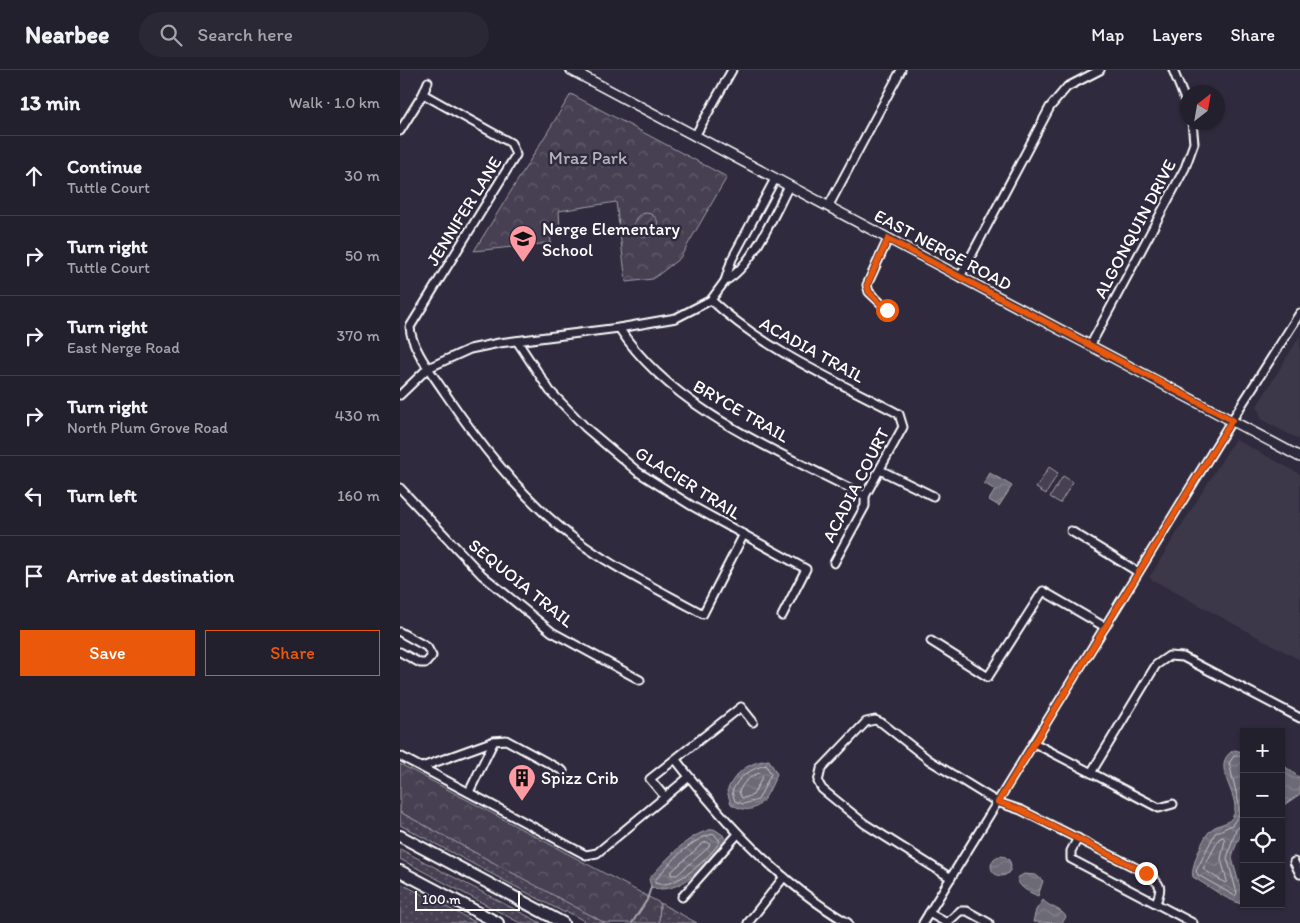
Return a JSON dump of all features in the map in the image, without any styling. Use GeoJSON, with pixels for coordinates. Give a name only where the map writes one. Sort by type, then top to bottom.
{"type":"FeatureCollection","features":[{"type":"Feature","properties":{"kind":"highway"},"geometry":{"type":"LineString","coordinates":[[400,836],[563,923]]}},
{"type":"Feature","properties":{"kind":"highway"},"geometry":{"type":"LineString","coordinates":[[400,871],[498,923]]}},
{"type":"Feature","properties":{"kind":"main road","name":"EAST NERGE ROAD"},"geometry":{"type":"LineString","coordinates":[[571,70],[1300,457]]}},
{"type":"Feature","properties":{"kind":"street"},"geometry":{"type":"LineString","coordinates":[[695,136],[732,70]]}},
{"type":"Feature","properties":{"kind":"street"},"geometry":{"type":"LineString","coordinates":[[828,207],[901,70]]}},
{"type":"Feature","properties":{"kind":"street"},"geometry":{"type":"LineString","coordinates":[[960,277],[1050,107],[1067,87],[1100,70]]}},
{"type":"Feature","properties":{"kind":"street"},"geometry":{"type":"LineString","coordinates":[[1173,70],[1180,87]]}},
{"type":"Feature","properties":{"kind":"street"},"geometry":{"type":"LineString","coordinates":[[400,131],[423,94],[428,82]]}},
{"type":"Feature","properties":{"kind":"street","name":"JENNIFER LANE"},"geometry":{"type":"LineString","coordinates":[[423,94],[511,143],[516,155],[410,327],[411,335],[428,368]]}},
{"type":"Feature","properties":{"kind":"street","name":"ALGONQUIN DRIVE"},"geometry":{"type":"LineString","coordinates":[[1090,346],[1185,168],[1194,142],[1193,130]]}},
{"type":"Feature","properties":{"kind":"street"},"geometry":{"type":"LineString","coordinates":[[400,395],[428,368],[470,349],[676,318],[711,300],[725,281],[732,259],[775,179]]}},
{"type":"Feature","properties":{"kind":"street"},"geometry":{"type":"LineString","coordinates":[[725,281],[732,277],[755,248],[789,186]]}},
{"type":"Feature","properties":{"kind":"street"},"geometry":{"type":"LineString","coordinates":[[887,310],[869,292],[867,285],[888,239]]}},
{"type":"Feature","properties":{"kind":"street","name":"ACADIA TRAIL"},"geometry":{"type":"LineString","coordinates":[[711,300],[732,320],[765,342],[898,414],[902,420]]}},
{"type":"Feature","properties":{"kind":"street"},"geometry":{"type":"LineString","coordinates":[[923,923],[1104,627],[1300,313]]}},
{"type":"Feature","properties":{"kind":"street","name":"BRYCE TRAIL"},"geometry":{"type":"LineString","coordinates":[[619,328],[648,364],[674,388],[706,411],[866,496]]}},
{"type":"Feature","properties":{"kind":"street","name":"GLACIER TRAIL"},"geometry":{"type":"LineString","coordinates":[[517,341],[550,390],[606,446],[654,484],[806,569],[782,616]]}},
{"type":"Feature","properties":{"kind":"street"},"geometry":{"type":"LineString","coordinates":[[428,368],[477,441],[496,463],[562,528],[627,573],[703,614],[744,534]]}},
{"type":"Feature","properties":{"kind":"street","name":"ACADIA COURT"},"geometry":{"type":"LineString","coordinates":[[834,563],[865,506],[866,496],[902,427],[902,420]]}},
{"type":"Feature","properties":{"kind":"street"},"geometry":{"type":"LineString","coordinates":[[880,470],[932,496]]}},
{"type":"Feature","properties":{"kind":"street","name":"SEQUOIA TRAIL"},"geometry":{"type":"LineString","coordinates":[[400,488],[482,575],[545,627],[640,680]]}},
{"type":"Feature","properties":{"kind":"street"},"geometry":{"type":"LineString","coordinates":[[1072,531],[1138,572]]}},
{"type":"Feature","properties":{"kind":"street"},"geometry":{"type":"LineString","coordinates":[[931,641],[988,676],[1043,591],[1104,627]]}},
{"type":"Feature","properties":{"kind":"street"},"geometry":{"type":"LineString","coordinates":[[400,632],[427,647],[432,656],[426,663],[420,663],[400,652]]}},
{"type":"Feature","properties":{"kind":"street"},"geometry":{"type":"LineString","coordinates":[[1091,774],[1156,665],[1168,656],[1183,657],[1300,718]]}},
{"type":"Feature","properties":{"kind":"street"},"geometry":{"type":"LineString","coordinates":[[665,797],[650,779],[742,707],[753,722]]}},
{"type":"Feature","properties":{"kind":"street"},"geometry":{"type":"LineString","coordinates":[[951,878],[865,824],[822,789],[818,782],[821,769],[866,722],[875,720],[882,723],[929,760],[998,802],[1021,810],[1146,873],[1160,883],[1162,889],[1156,903]]}},
{"type":"Feature","properties":{"kind":"street"},"geometry":{"type":"LineString","coordinates":[[422,767],[494,742],[506,740],[563,770]]}},
{"type":"Feature","properties":{"kind":"street"},"geometry":{"type":"LineString","coordinates":[[469,792],[494,742]]}},
{"type":"Feature","properties":{"kind":"street"},"geometry":{"type":"LineString","coordinates":[[1034,743],[1159,808],[1173,804]]}},
{"type":"Feature","properties":{"kind":"street"},"geometry":{"type":"LineString","coordinates":[[400,756],[586,855],[597,853],[689,777]]}},
{"type":"Feature","properties":{"kind":"street"},"geometry":{"type":"LineString","coordinates":[[676,760],[738,834],[784,877],[839,921],[848,923]]}},
{"type":"Feature","properties":{"kind":"street"},"geometry":{"type":"LineString","coordinates":[[682,897],[738,834]]}},
{"type":"Feature","properties":{"kind":"street"},"geometry":{"type":"LineString","coordinates":[[1078,838],[1071,851],[1071,859],[1193,923]]}},
{"type":"Feature","properties":{"kind":"street"},"geometry":{"type":"LineString","coordinates":[[1294,862],[1300,874]]}},
{"type":"Feature","properties":{"kind":"street"},"geometry":{"type":"LineString","coordinates":[[748,923],[784,877]]}},
{"type":"Feature","properties":{"kind":"street"},"geometry":{"type":"LineString","coordinates":[[929,913],[947,923],[960,911],[966,911],[989,923]]}},
{"type":"Feature","properties":{"kind":"shaded area"},"geometry":{"type":"Polygon","coordinates":[[[1300,336],[1300,440],[1262,420],[1257,406],[1300,336]]]}},
{"type":"Feature","properties":{"kind":"shaded area"},"geometry":{"type":"Polygon","coordinates":[[[1235,439],[1300,474],[1300,660],[1149,578],[1235,439]]]}},
{"type":"Feature","properties":{"kind":"green space","name":"Mraz Park"},"geometry":{"type":"Polygon","coordinates":[[[571,94],[727,177],[680,258],[653,279],[626,282],[616,202],[559,211],[560,229],[550,231],[551,243],[474,251],[571,94]]]}},
{"type":"Feature","properties":{"kind":"green space"},"geometry":{"type":"Polygon","coordinates":[[[646,213],[651,214],[657,220],[657,230],[651,236],[646,237],[641,236],[635,230],[634,225],[635,220],[641,214],[646,213]]]}},
{"type":"Feature","properties":{"kind":"green space"},"geometry":{"type":"Polygon","coordinates":[[[1049,467],[1058,473],[1046,494],[1036,488],[1049,467]]]}},
{"type":"Feature","properties":{"kind":"green space"},"geometry":{"type":"Polygon","coordinates":[[[1063,476],[1073,482],[1060,503],[1050,497],[1063,476]]]}},
{"type":"Feature","properties":{"kind":"green space"},"geometry":{"type":"Polygon","coordinates":[[[400,764],[660,903],[659,923],[605,923],[400,812],[400,764]]]}},
{"type":"Feature","properties":{"kind":"green space"},"geometry":{"type":"Polygon","coordinates":[[[400,812],[605,923],[588,923],[566,911],[565,913],[400,825],[400,812]]]}},
{"type":"Feature","properties":{"kind":"green space"},"geometry":{"type":"Polygon","coordinates":[[[400,849],[541,923],[520,923],[400,859],[400,849]]]}},
{"type":"Feature","properties":{"kind":"green space"},"geometry":{"type":"Polygon","coordinates":[[[400,883],[477,923],[400,923],[400,883]]]}},
{"type":"Feature","properties":{"kind":"green space"},"geometry":{"type":"Polygon","coordinates":[[[660,903],[697,923],[659,923],[660,903]]]}},
{"type":"Feature","properties":{"kind":"water"},"geometry":{"type":"Polygon","coordinates":[[[990,473],[1012,486],[999,506],[989,500],[995,490],[984,483],[990,473]]]}},
{"type":"Feature","properties":{"kind":"water"},"geometry":{"type":"Polygon","coordinates":[[[1234,750],[1240,751],[1240,836],[1232,858],[1240,888],[1240,904],[1225,897],[1193,877],[1198,851],[1205,837],[1215,827],[1230,820],[1234,814],[1235,806],[1224,772],[1227,756],[1234,750]]]}},
{"type":"Feature","properties":{"kind":"water"},"geometry":{"type":"Polygon","coordinates":[[[769,760],[777,774],[770,790],[761,803],[755,808],[749,809],[731,804],[727,791],[734,778],[743,769],[755,763],[769,760]]]}},
{"type":"Feature","properties":{"kind":"water"},"geometry":{"type":"Polygon","coordinates":[[[1285,767],[1300,778],[1300,794],[1285,804],[1285,767]]]}},
{"type":"Feature","properties":{"kind":"water"},"geometry":{"type":"Polygon","coordinates":[[[714,829],[723,835],[726,841],[703,868],[682,883],[672,887],[661,889],[651,887],[649,879],[678,848],[695,836],[714,829]]]}},
{"type":"Feature","properties":{"kind":"water"},"geometry":{"type":"Polygon","coordinates":[[[1001,856],[1008,859],[1011,866],[1008,873],[1001,876],[994,873],[991,866],[994,859],[1001,856]]]}},
{"type":"Feature","properties":{"kind":"water"},"geometry":{"type":"Polygon","coordinates":[[[1024,874],[1036,875],[1043,881],[1038,896],[1025,889],[1018,881],[1017,878],[1024,874]]]}},
{"type":"Feature","properties":{"kind":"water"},"geometry":{"type":"Polygon","coordinates":[[[1043,900],[1064,914],[1066,917],[1062,923],[1033,922],[1036,910],[1043,900]]]}},
{"type":"Feature","properties":{"kind":"waterway"},"geometry":{"type":"LineString","coordinates":[[632,923],[647,900],[651,887]]}},
{"type":"Feature","properties":{"kind":"place","name":"Nerge Elementary School"},"geometry":{"type":"Point","coordinates":[523,263]}},
{"type":"Feature","properties":{"kind":"place","name":"Spizz Crib"},"geometry":{"type":"Point","coordinates":[522,802]}},
{"type":"Feature","properties":{"kind":"route"},"geometry":{"type":"LineString","coordinates":[[887,310],[869,292],[867,285],[888,239],[1232,420],[998,802],[1021,810],[1146,873]]}}]}
